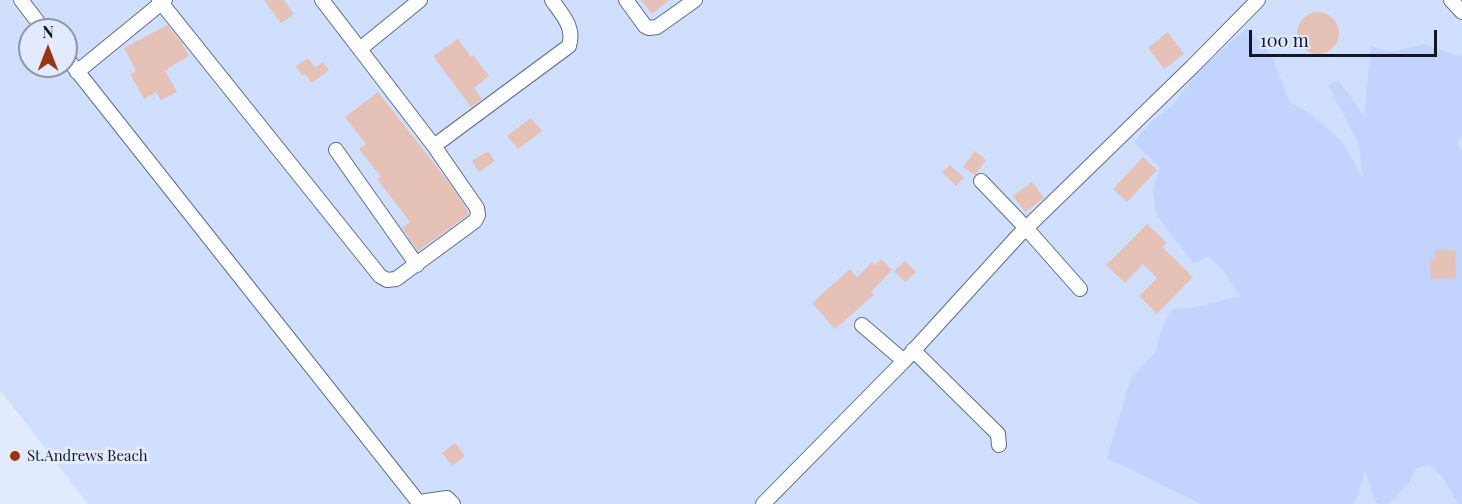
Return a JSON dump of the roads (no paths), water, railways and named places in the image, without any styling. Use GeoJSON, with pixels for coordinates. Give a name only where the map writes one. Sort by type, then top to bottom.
{"type":"FeatureCollection","features":[{"type":"Feature","properties":{"kind":"street"},"geometry":{"type":"LineString","coordinates":[[21,0],[35,18]]}},
{"type":"Feature","properties":{"kind":"street"},"geometry":{"type":"LineString","coordinates":[[78,71],[162,1],[380,276],[387,280],[396,279],[475,222],[478,215],[477,208],[434,146],[322,0]]}},
{"type":"Feature","properties":{"kind":"street"},"geometry":{"type":"LineString","coordinates":[[360,49],[420,0]]}},
{"type":"Feature","properties":{"kind":"street"},"geometry":{"type":"LineString","coordinates":[[434,146],[569,46],[571,32],[569,25],[552,0]]}},
{"type":"Feature","properties":{"kind":"street"},"geometry":{"type":"LineString","coordinates":[[626,0],[645,26],[653,28],[695,0]]}},
{"type":"Feature","properties":{"kind":"street"},"geometry":{"type":"LineString","coordinates":[[763,504],[904,361],[1026,228],[1258,0]]}},
{"type":"Feature","properties":{"kind":"street"},"geometry":{"type":"LineString","coordinates":[[1451,0],[1462,12]]}},
{"type":"Feature","properties":{"kind":"street"},"geometry":{"type":"LineString","coordinates":[[78,73],[420,503],[447,498],[453,504]]}},
{"type":"Feature","properties":{"kind":"street"},"geometry":{"type":"LineString","coordinates":[[336,150],[417,265]]}},
{"type":"Feature","properties":{"kind":"street"},"geometry":{"type":"LineString","coordinates":[[981,181],[1080,289]]}},
{"type":"Feature","properties":{"kind":"street"},"geometry":{"type":"LineString","coordinates":[[862,325],[904,361]]}},
{"type":"Feature","properties":{"kind":"street"},"geometry":{"type":"LineString","coordinates":[[913,350],[998,434],[999,445]]}},
{"type":"Feature","properties":{"kind":"place","name":"St.Andrews Beach"},"geometry":{"type":"Point","coordinates":[15,456]}}]}
